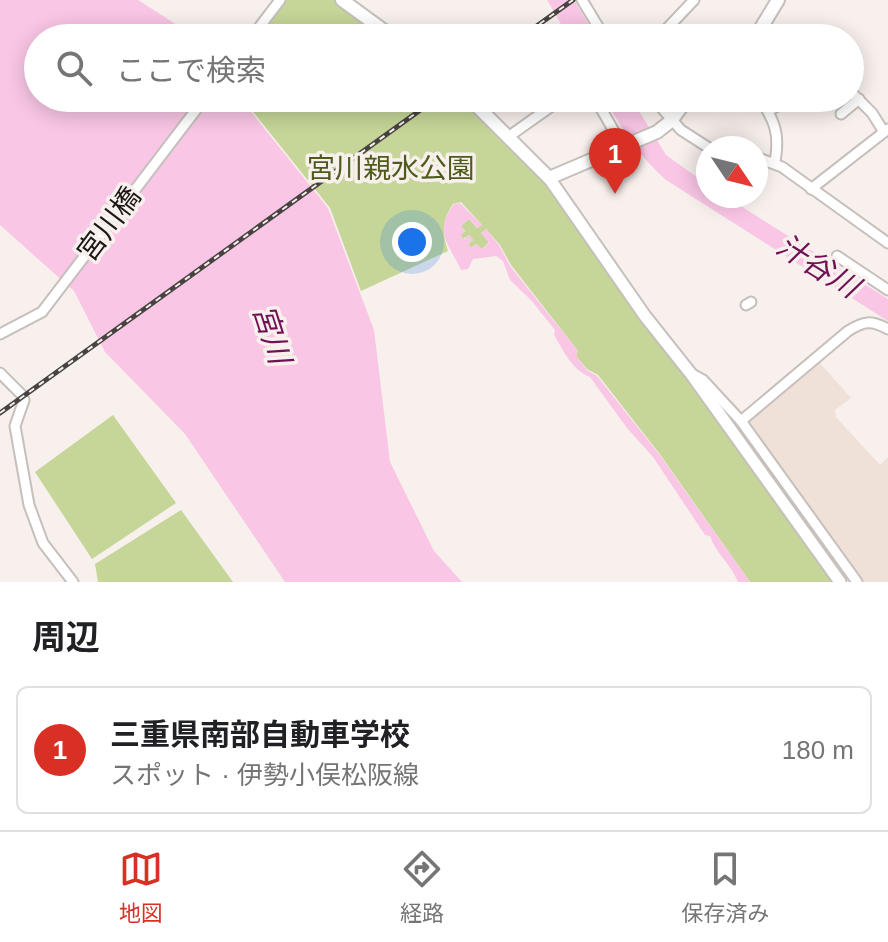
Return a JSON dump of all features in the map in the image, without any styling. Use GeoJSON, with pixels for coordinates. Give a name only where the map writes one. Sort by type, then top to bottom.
{"type":"FeatureCollection","features":[{"type":"Feature","properties":{"kind":"main road"},"geometry":{"type":"LineString","coordinates":[[342,0],[375,24]]}},
{"type":"Feature","properties":{"kind":"main road"},"geometry":{"type":"LineString","coordinates":[[763,24],[778,0]]}},
{"type":"Feature","properties":{"kind":"main road"},"geometry":{"type":"LineString","coordinates":[[483,112],[549,178],[657,132],[678,112]]}},
{"type":"Feature","properties":{"kind":"street"},"geometry":{"type":"LineString","coordinates":[[262,24],[280,0]]}},
{"type":"Feature","properties":{"kind":"street"},"geometry":{"type":"LineString","coordinates":[[582,0],[597,24]]}},
{"type":"Feature","properties":{"kind":"street"},"geometry":{"type":"LineString","coordinates":[[671,24],[694,0]]}},
{"type":"Feature","properties":{"kind":"street"},"geometry":{"type":"LineString","coordinates":[[811,189],[886,131],[864,105]]}},
{"type":"Feature","properties":{"kind":"street","name":"宮川橋"},"geometry":{"type":"LineString","coordinates":[[0,334],[42,312],[194,112]]}},
{"type":"Feature","properties":{"kind":"street"},"geometry":{"type":"LineString","coordinates":[[508,137],[543,112]]}},
{"type":"Feature","properties":{"kind":"street"},"geometry":{"type":"LineString","coordinates":[[603,112],[624,146]]}},
{"type":"Feature","properties":{"kind":"street"},"geometry":{"type":"LineString","coordinates":[[664,112],[696,141]]}},
{"type":"Feature","properties":{"kind":"street"},"geometry":{"type":"LineString","coordinates":[[768,112],[779,142],[775,162]]}},
{"type":"Feature","properties":{"kind":"street"},"geometry":{"type":"LineString","coordinates":[[768,160],[775,162],[888,243]]}},
{"type":"Feature","properties":{"kind":"street"},"geometry":{"type":"LineString","coordinates":[[549,178],[645,316],[691,374],[840,582]]}},
{"type":"Feature","properties":{"kind":"street"},"geometry":{"type":"LineString","coordinates":[[837,256],[888,290]]}},
{"type":"Feature","properties":{"kind":"street"},"geometry":{"type":"LineString","coordinates":[[741,421],[855,326],[863,321],[888,329]]}},
{"type":"Feature","properties":{"kind":"street"},"geometry":{"type":"LineString","coordinates":[[0,373],[22,397],[15,426],[29,505],[43,543],[73,582]]}},
{"type":"Feature","properties":{"kind":"street"},"geometry":{"type":"LineString","coordinates":[[691,374],[703,380],[741,421],[857,582]]}},
{"type":"Feature","properties":{"kind":"shaded area"},"geometry":{"type":"Polygon","coordinates":[[[818,361],[851,398],[835,410],[836,417],[880,465],[888,457],[888,582],[862,582],[746,421],[818,361]]]}},
{"type":"Feature","properties":{"kind":"green space"},"geometry":{"type":"Polygon","coordinates":[[[283,0],[339,0],[372,24],[266,24],[283,0]]]}},
{"type":"Feature","properties":{"kind":"green space","name":"宮川親水公園"},"geometry":{"type":"Polygon","coordinates":[[[253,112],[483,112],[508,137],[608,260],[833,582],[750,582],[659,453],[598,375],[587,369],[576,356],[578,351],[511,265],[500,245],[486,229],[481,233],[489,242],[482,249],[476,244],[471,248],[468,244],[473,240],[469,235],[463,239],[460,235],[465,231],[461,226],[469,219],[477,228],[482,225],[461,202],[453,204],[445,221],[448,251],[361,291],[330,208],[253,112]]]}},
{"type":"Feature","properties":{"kind":"green space"},"geometry":{"type":"Polygon","coordinates":[[[113,415],[176,503],[92,559],[35,472],[113,415]]]}},
{"type":"Feature","properties":{"kind":"green space"},"geometry":{"type":"Polygon","coordinates":[[[181,510],[233,582],[98,582],[95,564],[181,510]]]}},
{"type":"Feature","properties":{"kind":"water","name":"宮川"},"geometry":{"type":"Polygon","coordinates":[[[0,0],[138,0],[174,23],[24,24],[24,112],[251,112],[328,208],[374,330],[390,462],[434,551],[462,582],[285,582],[185,434],[105,352],[74,291],[0,225],[0,0]]]}},
{"type":"Feature","properties":{"kind":"water"},"geometry":{"type":"Polygon","coordinates":[[[547,0],[574,0],[589,24],[561,24],[547,0]]]}},
{"type":"Feature","properties":{"kind":"water"},"geometry":{"type":"Polygon","coordinates":[[[612,112],[640,112],[666,155],[696,176],[696,199],[666,180],[632,142],[612,112]]]}},
{"type":"Feature","properties":{"kind":"water"},"geometry":{"type":"Polygon","coordinates":[[[460,203],[482,225],[478,228],[469,219],[461,226],[465,231],[460,236],[464,239],[469,235],[473,240],[468,244],[471,248],[476,244],[482,249],[489,243],[481,233],[486,229],[510,266],[578,351],[576,356],[587,370],[597,376],[659,454],[750,582],[738,582],[710,536],[705,535],[653,457],[627,428],[590,377],[573,365],[554,335],[555,330],[510,280],[503,261],[496,256],[473,259],[468,269],[461,270],[444,230],[448,214],[454,204],[460,203]]]}},
{"type":"Feature","properties":{"kind":"water","name":"汁谷川"},"geometry":{"type":"Polygon","coordinates":[[[710,208],[744,208],[888,299],[888,321],[710,208]]]}},
{"type":"Feature","properties":{"kind":"railway"},"geometry":{"type":"LineString","coordinates":[[540,24],[573,0]]}},
{"type":"Feature","properties":{"kind":"railway"},"geometry":{"type":"LineString","coordinates":[[0,413],[418,112]]}},
{"type":"Feature","properties":{"kind":"place","name":"三重県南部自動車学校"},"geometry":{"type":"Point","coordinates":[615,194]}}]}
